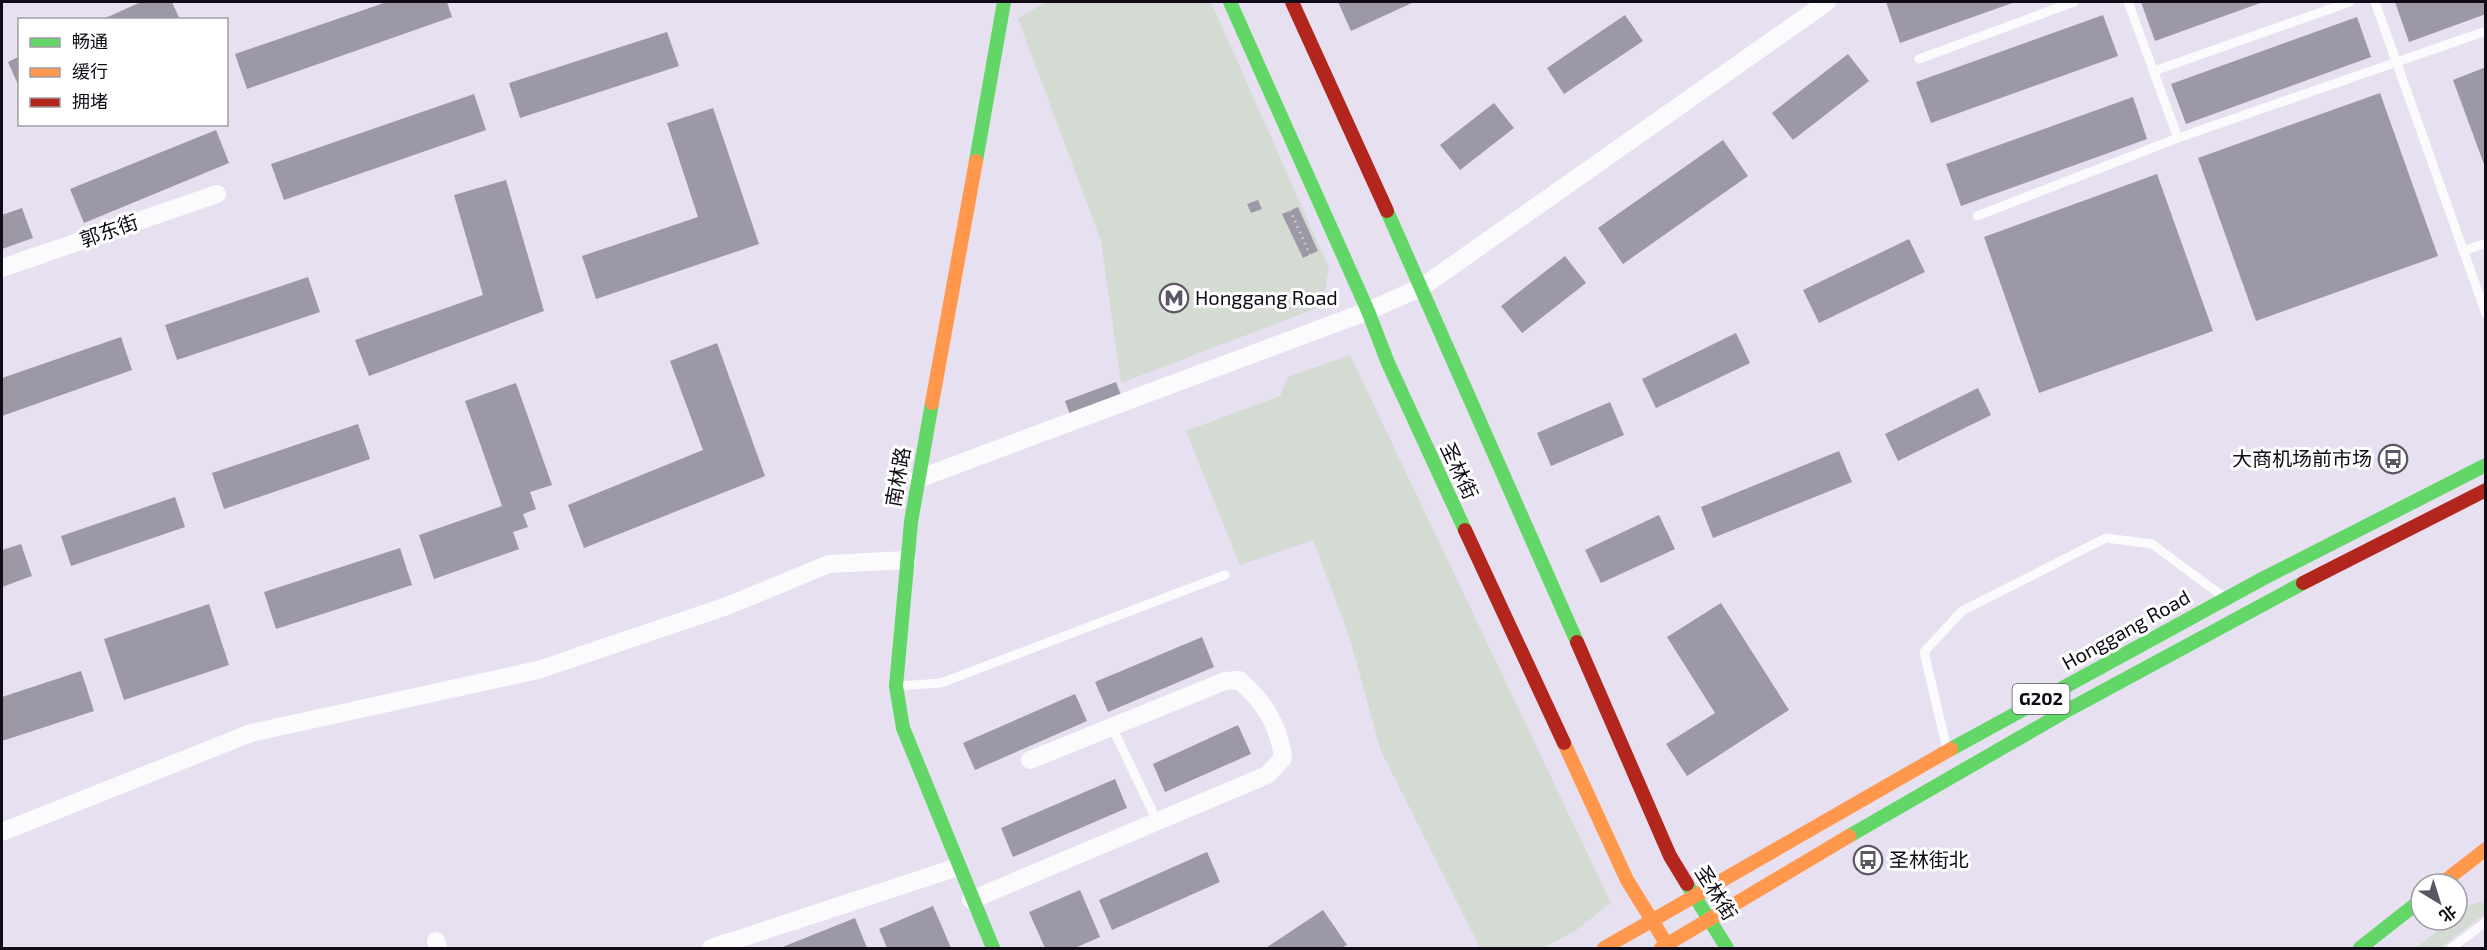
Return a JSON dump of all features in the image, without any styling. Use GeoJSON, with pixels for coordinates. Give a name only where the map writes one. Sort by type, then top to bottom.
{"type":"FeatureCollection","features":[{"type":"Feature","properties":{"kind":"main road","name":"南林路"},"geometry":{"type":"LineString","coordinates":[[993,948],[971,900],[903,728],[897,686],[907,560],[918,479],[1004,2]]}},
{"type":"Feature","properties":{"kind":"main road","name":"圣林街"},"geometry":{"type":"LineString","coordinates":[[1230,2],[1368,311],[1388,363],[1622,869],[1665,947]]}},
{"type":"Feature","properties":{"kind":"main road","name":"圣林街"},"geometry":{"type":"LineString","coordinates":[[1292,2],[1422,287],[1670,856],[1727,948]]}},
{"type":"Feature","properties":{"kind":"main road","name":"Honggang Road"},"geometry":{"type":"LineString","coordinates":[[1604,948],[1948,751],[2226,598],[2486,465]]}},
{"type":"Feature","properties":{"kind":"main road","name":"G202"},"geometry":{"type":"LineString","coordinates":[[1665,947],[1957,771],[2176,650],[2486,490]]}},
{"type":"Feature","properties":{"kind":"main road"},"geometry":{"type":"LineString","coordinates":[[2456,872],[2486,849]]}},
{"type":"Feature","properties":{"kind":"main road"},"geometry":{"type":"LineString","coordinates":[[2360,948],[2409,909]]}},
{"type":"Feature","properties":{"kind":"street"},"geometry":{"type":"LineString","coordinates":[[918,479],[1368,311],[1422,287],[1827,2]]}},
{"type":"Feature","properties":{"kind":"street","name":"郭东街"},"geometry":{"type":"LineString","coordinates":[[2,268],[217,194]]}},
{"type":"Feature","properties":{"kind":"street"},"geometry":{"type":"LineString","coordinates":[[2,832],[251,733],[538,670],[727,606],[830,564],[907,560]]}},
{"type":"Feature","properties":{"kind":"street"},"geometry":{"type":"LineString","coordinates":[[971,900],[1267,775],[1283,758],[1281,737],[1271,716],[1252,691],[1239,680],[1225,681],[1030,760]]}},
{"type":"Feature","properties":{"kind":"street"},"geometry":{"type":"LineString","coordinates":[[711,948],[958,867]]}},
{"type":"Feature","properties":{"kind":"lane"},"geometry":{"type":"LineString","coordinates":[[1918,59],[2074,2]]}},
{"type":"Feature","properties":{"kind":"lane"},"geometry":{"type":"LineString","coordinates":[[2128,2],[2178,138]]}},
{"type":"Feature","properties":{"kind":"lane"},"geometry":{"type":"LineString","coordinates":[[2154,71],[2350,2]]}},
{"type":"Feature","properties":{"kind":"lane"},"geometry":{"type":"LineString","coordinates":[[2375,2],[2486,314]]}},
{"type":"Feature","properties":{"kind":"lane"},"geometry":{"type":"LineString","coordinates":[[1977,216],[2178,138],[2486,31]]}},
{"type":"Feature","properties":{"kind":"lane"},"geometry":{"type":"LineString","coordinates":[[2463,251],[2486,243]]}},
{"type":"Feature","properties":{"kind":"lane"},"geometry":{"type":"LineString","coordinates":[[1948,751],[1924,652],[1962,611],[2106,538],[2152,544],[2226,598]]}},
{"type":"Feature","properties":{"kind":"lane"},"geometry":{"type":"LineString","coordinates":[[897,686],[941,683],[1225,575]]}},
{"type":"Feature","properties":{"kind":"lane"},"geometry":{"type":"LineString","coordinates":[[1112,727],[1157,821]]}},
{"type":"Feature","properties":{"kind":"lane"},"geometry":{"type":"LineString","coordinates":[[2451,948],[2486,922]]}},
{"type":"Feature","properties":{"kind":"path"},"geometry":{"type":"LineString","coordinates":[[1290,210],[1310,255]]}},
{"type":"Feature","properties":{"kind":"shaded area"},"geometry":{"type":"Polygon","coordinates":[[[1045,2],[1211,2],[1329,268],[1322,306],[1121,383],[1101,241],[1018,19],[1045,2]]]}},
{"type":"Feature","properties":{"kind":"shaded area"},"geometry":{"type":"Polygon","coordinates":[[[1350,355],[1611,903],[1575,931],[1543,948],[1480,948],[1381,751],[1349,636],[1313,540],[1240,565],[1186,431],[1280,396],[1288,377],[1350,355]]]}},
{"type":"Feature","properties":{"kind":"shaded area"},"geometry":{"type":"Polygon","coordinates":[[[2483,901],[2485,916],[2469,926],[2469,906],[2483,901]]]}},
{"type":"Feature","properties":{"kind":"shaded area"},"geometry":{"type":"Polygon","coordinates":[[[2436,932],[2461,932],[2440,948],[2415,948],[2436,932]]]}},
{"type":"Feature","properties":{"kind":"building"},"geometry":{"type":"Polygon","coordinates":[[[141,2],[172,2],[179,18],[105,18],[141,2]]]}},
{"type":"Feature","properties":{"kind":"building"},"geometry":{"type":"Polygon","coordinates":[[[387,2],[447,2],[452,17],[247,89],[235,54],[387,2]]]}},
{"type":"Feature","properties":{"kind":"building"},"geometry":{"type":"Polygon","coordinates":[[[1338,2],[1414,2],[1351,31],[1338,2]]]}},
{"type":"Feature","properties":{"kind":"building"},"geometry":{"type":"Polygon","coordinates":[[[1886,2],[2015,2],[1900,43],[1886,2]]]}},
{"type":"Feature","properties":{"kind":"building"},"geometry":{"type":"Polygon","coordinates":[[[2141,2],[2263,2],[2155,41],[2141,2]]]}},
{"type":"Feature","properties":{"kind":"building"},"geometry":{"type":"Polygon","coordinates":[[[2395,2],[2486,2],[2486,14],[2409,42],[2395,2]]]}},
{"type":"Feature","properties":{"kind":"building"},"geometry":{"type":"Polygon","coordinates":[[[1625,15],[1643,41],[1564,94],[1547,68],[1625,15]]]}},
{"type":"Feature","properties":{"kind":"building"},"geometry":{"type":"Polygon","coordinates":[[[2103,15],[2118,56],[1931,123],[1916,82],[2103,15]]]}},
{"type":"Feature","properties":{"kind":"building"},"geometry":{"type":"Polygon","coordinates":[[[2357,17],[2371,57],[2186,124],[2171,84],[2357,17]]]}},
{"type":"Feature","properties":{"kind":"building"},"geometry":{"type":"Polygon","coordinates":[[[667,32],[679,66],[520,118],[509,83],[667,32]]]}},
{"type":"Feature","properties":{"kind":"building"},"geometry":{"type":"Polygon","coordinates":[[[1848,54],[1869,81],[1793,140],[1772,113],[1848,54]]]}},
{"type":"Feature","properties":{"kind":"building"},"geometry":{"type":"Polygon","coordinates":[[[18,57],[18,84],[8,62],[18,57]]]}},
{"type":"Feature","properties":{"kind":"building"},"geometry":{"type":"Polygon","coordinates":[[[2486,67],[2486,167],[2485,167],[2453,80],[2486,67]]]}},
{"type":"Feature","properties":{"kind":"building"},"geometry":{"type":"Polygon","coordinates":[[[2380,93],[2438,256],[2256,321],[2198,158],[2380,93]]]}},
{"type":"Feature","properties":{"kind":"building"},"geometry":{"type":"Polygon","coordinates":[[[474,94],[486,130],[284,200],[271,164],[474,94]]]}},
{"type":"Feature","properties":{"kind":"building"},"geometry":{"type":"Polygon","coordinates":[[[2133,97],[2147,139],[1961,206],[1946,164],[2133,97]]]}},
{"type":"Feature","properties":{"kind":"building"},"geometry":{"type":"Polygon","coordinates":[[[1494,103],[1514,128],[1460,170],[1440,145],[1494,103]]]}},
{"type":"Feature","properties":{"kind":"building"},"geometry":{"type":"Polygon","coordinates":[[[713,108],[759,244],[596,299],[582,256],[698,217],[667,123],[713,108]]]}},
{"type":"Feature","properties":{"kind":"building"},"geometry":{"type":"Polygon","coordinates":[[[216,130],[229,163],[84,223],[70,189],[216,130]]]}},
{"type":"Feature","properties":{"kind":"building"},"geometry":{"type":"Polygon","coordinates":[[[1723,140],[1748,176],[1623,264],[1598,228],[1723,140]]]}},
{"type":"Feature","properties":{"kind":"building"},"geometry":{"type":"Polygon","coordinates":[[[2157,174],[2213,331],[2039,393],[1984,237],[2157,174]]]}},
{"type":"Feature","properties":{"kind":"building"},"geometry":{"type":"Polygon","coordinates":[[[506,180],[544,311],[369,376],[355,340],[483,295],[454,195],[506,180]]]}},
{"type":"Feature","properties":{"kind":"building"},"geometry":{"type":"Polygon","coordinates":[[[1258,200],[1262,209],[1251,213],[1247,204],[1258,200]]]}},
{"type":"Feature","properties":{"kind":"building"},"geometry":{"type":"Polygon","coordinates":[[[1298,207],[1318,251],[1303,258],[1282,214],[1298,207]]]}},
{"type":"Feature","properties":{"kind":"building"},"geometry":{"type":"Polygon","coordinates":[[[22,208],[33,238],[2,249],[2,215],[22,208]]]}},
{"type":"Feature","properties":{"kind":"building"},"geometry":{"type":"Polygon","coordinates":[[[1909,239],[1925,272],[1819,323],[1803,290],[1909,239]]]}},
{"type":"Feature","properties":{"kind":"building"},"geometry":{"type":"Polygon","coordinates":[[[1565,256],[1586,283],[1522,333],[1501,306],[1565,256]]]}},
{"type":"Feature","properties":{"kind":"building"},"geometry":{"type":"Polygon","coordinates":[[[308,277],[320,312],[177,360],[165,325],[308,277]]]}},
{"type":"Feature","properties":{"kind":"building"},"geometry":{"type":"Polygon","coordinates":[[[1736,333],[1750,363],[1656,408],[1642,379],[1736,333]]]}},
{"type":"Feature","properties":{"kind":"building"},"geometry":{"type":"Polygon","coordinates":[[[121,337],[132,370],[2,416],[2,378],[121,337]]]}},
{"type":"Feature","properties":{"kind":"building"},"geometry":{"type":"Polygon","coordinates":[[[717,343],[765,476],[584,548],[568,505],[703,450],[670,361],[717,343]]]}},
{"type":"Feature","properties":{"kind":"building"},"geometry":{"type":"Polygon","coordinates":[[[1116,382],[1121,395],[1070,415],[1065,401],[1116,382]]]}},
{"type":"Feature","properties":{"kind":"building"},"geometry":{"type":"Polygon","coordinates":[[[516,383],[552,485],[530,492],[536,509],[523,514],[528,527],[513,532],[519,549],[434,579],[419,535],[502,506],[465,401],[516,383]]]}},
{"type":"Feature","properties":{"kind":"building"},"geometry":{"type":"Polygon","coordinates":[[[1978,388],[1991,415],[1898,461],[1885,434],[1978,388]]]}},
{"type":"Feature","properties":{"kind":"building"},"geometry":{"type":"Polygon","coordinates":[[[1610,402],[1624,435],[1551,466],[1537,433],[1610,402]]]}},
{"type":"Feature","properties":{"kind":"building"},"geometry":{"type":"Polygon","coordinates":[[[358,424],[370,459],[224,509],[212,473],[358,424]]]}},
{"type":"Feature","properties":{"kind":"building"},"geometry":{"type":"Polygon","coordinates":[[[1839,451],[1852,482],[1713,538],[1701,507],[1839,451]]]}},
{"type":"Feature","properties":{"kind":"building"},"geometry":{"type":"Polygon","coordinates":[[[175,497],[185,527],[71,566],[61,536],[175,497]]]}},
{"type":"Feature","properties":{"kind":"building"},"geometry":{"type":"Polygon","coordinates":[[[1659,515],[1675,549],[1601,583],[1585,550],[1659,515]]]}},
{"type":"Feature","properties":{"kind":"building"},"geometry":{"type":"Polygon","coordinates":[[[21,544],[32,576],[2,587],[2,550],[21,544]]]}},
{"type":"Feature","properties":{"kind":"building"},"geometry":{"type":"Polygon","coordinates":[[[400,548],[412,585],[276,629],[264,592],[400,548]]]}},
{"type":"Feature","properties":{"kind":"building"},"geometry":{"type":"Polygon","coordinates":[[[1721,603],[1789,710],[1687,776],[1666,744],[1715,713],[1667,637],[1721,603]]]}},
{"type":"Feature","properties":{"kind":"building"},"geometry":{"type":"Polygon","coordinates":[[[209,604],[229,665],[124,700],[104,639],[209,604]]]}},
{"type":"Feature","properties":{"kind":"building"},"geometry":{"type":"Polygon","coordinates":[[[1202,637],[1214,667],[1108,712],[1095,682],[1202,637]]]}},
{"type":"Feature","properties":{"kind":"building"},"geometry":{"type":"Polygon","coordinates":[[[81,671],[94,711],[2,741],[2,697],[81,671]]]}},
{"type":"Feature","properties":{"kind":"building"},"geometry":{"type":"Polygon","coordinates":[[[1075,694],[1087,721],[975,770],[963,743],[1075,694]]]}},
{"type":"Feature","properties":{"kind":"building"},"geometry":{"type":"Polygon","coordinates":[[[1238,725],[1251,754],[1165,792],[1153,764],[1238,725]]]}},
{"type":"Feature","properties":{"kind":"building"},"geometry":{"type":"Polygon","coordinates":[[[1115,779],[1127,808],[1013,857],[1001,828],[1115,779]]]}},
{"type":"Feature","properties":{"kind":"building"},"geometry":{"type":"Polygon","coordinates":[[[1207,852],[1220,882],[1112,930],[1099,900],[1207,852]]]}},
{"type":"Feature","properties":{"kind":"building"},"geometry":{"type":"Polygon","coordinates":[[[1080,890],[1100,937],[1075,948],[1045,948],[1029,912],[1080,890]]]}},
{"type":"Feature","properties":{"kind":"building"},"geometry":{"type":"Polygon","coordinates":[[[933,906],[951,948],[887,948],[879,929],[933,906]]]}},
{"type":"Feature","properties":{"kind":"building"},"geometry":{"type":"Polygon","coordinates":[[[1323,910],[1347,945],[1341,948],[1266,948],[1323,910]]]}},
{"type":"Feature","properties":{"kind":"building"},"geometry":{"type":"Polygon","coordinates":[[[855,918],[867,948],[780,948],[855,918]]]}},
{"type":"Feature","properties":{"kind":"traffic: fast"},"geometry":{"type":"LineString","coordinates":[[976,161],[1004,2]]}},
{"type":"Feature","properties":{"kind":"traffic: fast"},"geometry":{"type":"LineString","coordinates":[[1230,2],[1368,311],[1388,363],[1465,530]]}},
{"type":"Feature","properties":{"kind":"traffic: fast"},"geometry":{"type":"LineString","coordinates":[[1387,211],[1577,642]]}},
{"type":"Feature","properties":{"kind":"traffic: fast"},"geometry":{"type":"LineString","coordinates":[[932,403],[911,522],[896,686],[903,728],[993,948]]}},
{"type":"Feature","properties":{"kind":"traffic: fast"},"geometry":{"type":"LineString","coordinates":[[1951,749],[2262,579],[2486,465]]}},
{"type":"Feature","properties":{"kind":"traffic: fast"},"geometry":{"type":"LineString","coordinates":[[1849,836],[2068,710],[2303,583]]}},
{"type":"Feature","properties":{"kind":"traffic: fast"},"geometry":{"type":"LineString","coordinates":[[1687,884],[1727,948]]}},
{"type":"Feature","properties":{"kind":"traffic: fast"},"geometry":{"type":"LineString","coordinates":[[2360,948],[2409,909]]}},
{"type":"Feature","properties":{"kind":"traffic: slow"},"geometry":{"type":"LineString","coordinates":[[932,403],[976,161]]}},
{"type":"Feature","properties":{"kind":"traffic: slow"},"geometry":{"type":"LineString","coordinates":[[1564,743],[1627,880],[1669,948]]}},
{"type":"Feature","properties":{"kind":"traffic: slow"},"geometry":{"type":"LineString","coordinates":[[1604,948],[1951,749]]}},
{"type":"Feature","properties":{"kind":"traffic: slow"},"geometry":{"type":"LineString","coordinates":[[1661,948],[1849,836]]}},
{"type":"Feature","properties":{"kind":"traffic: slow"},"geometry":{"type":"LineString","coordinates":[[2456,872],[2486,849]]}},
{"type":"Feature","properties":{"kind":"traffic: jam"},"geometry":{"type":"LineString","coordinates":[[1292,2],[1387,211]]}},
{"type":"Feature","properties":{"kind":"traffic: jam"},"geometry":{"type":"LineString","coordinates":[[2303,583],[2486,490]]}},
{"type":"Feature","properties":{"kind":"traffic: jam"},"geometry":{"type":"LineString","coordinates":[[1465,530],[1564,743]]}},
{"type":"Feature","properties":{"kind":"traffic: jam"},"geometry":{"type":"LineString","coordinates":[[1577,642],[1670,856],[1687,884]]}},
{"type":"Feature","properties":{"kind":"place","name":"Honggang Road"},"geometry":{"type":"Point","coordinates":[1174,298]}},
{"type":"Feature","properties":{"kind":"place","name":"大商机场前市场"},"geometry":{"type":"Point","coordinates":[2393,459]}},
{"type":"Feature","properties":{"kind":"place","name":"圣林街北"},"geometry":{"type":"Point","coordinates":[1868,860]}}]}
